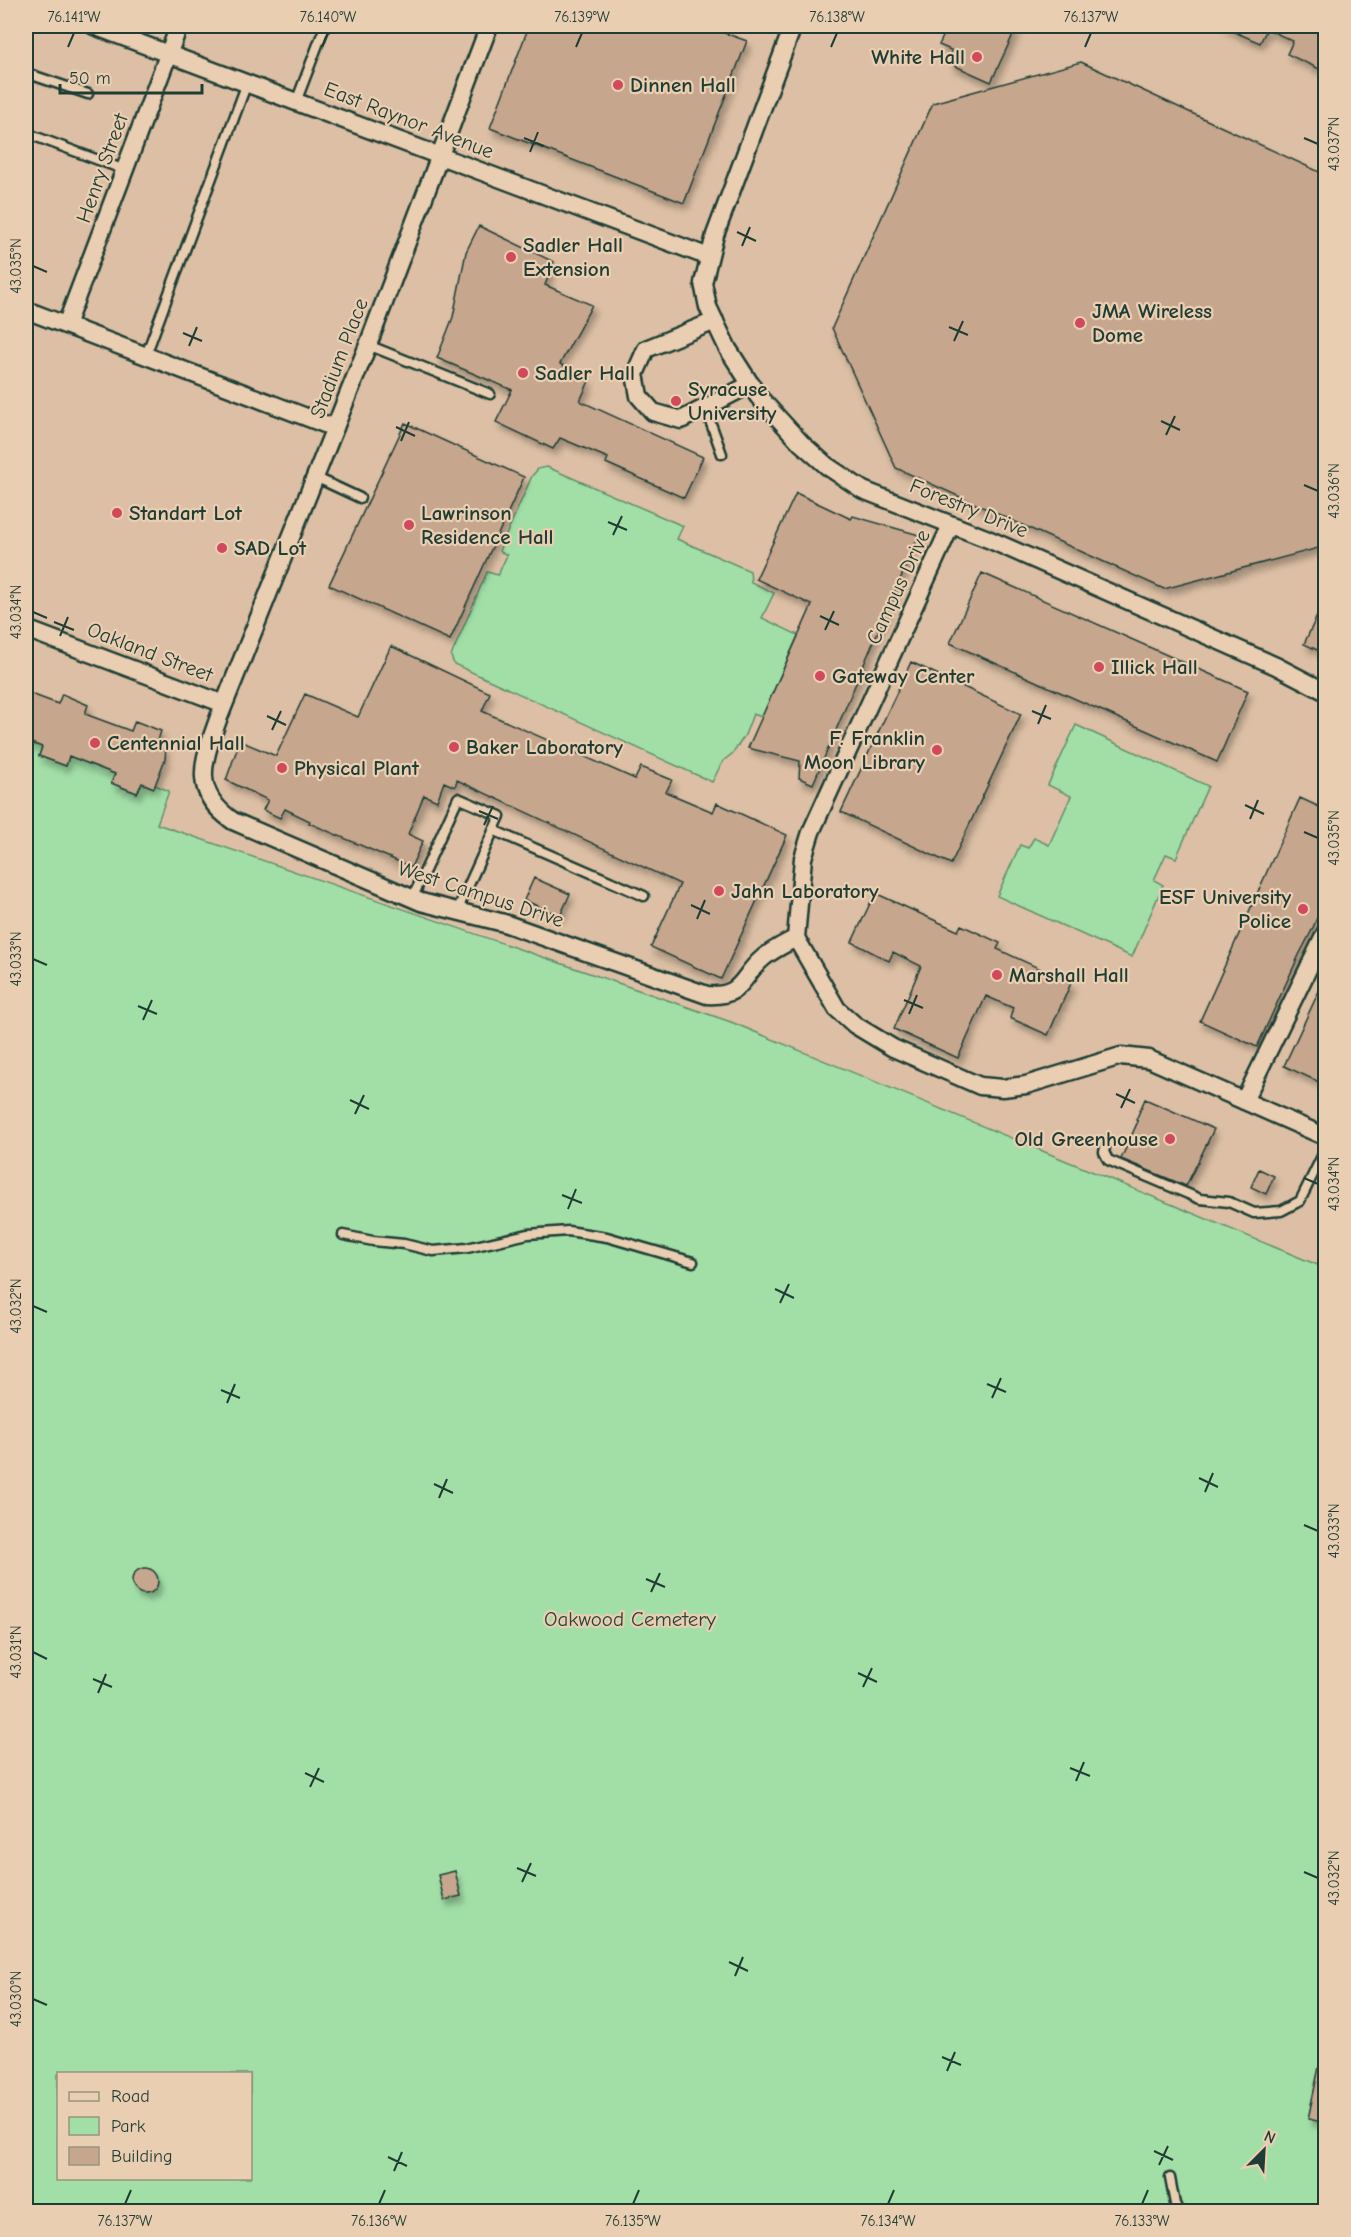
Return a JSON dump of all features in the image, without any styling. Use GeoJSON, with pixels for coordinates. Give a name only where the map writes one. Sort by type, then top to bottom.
{"type":"FeatureCollection","features":[{"type":"Feature","properties":{"kind":"street","name":"East Raynor Avenue"},"geometry":{"type":"LineString","coordinates":[[94,26],[709,257]]}},
{"type":"Feature","properties":{"kind":"street","name":"Henry Street"},"geometry":{"type":"LineString","coordinates":[[66,325],[179,26]]}},
{"type":"Feature","properties":{"kind":"street","name":"Stadium Place"},"geometry":{"type":"LineString","coordinates":[[224,704],[368,345],[489,26]]}},
{"type":"Feature","properties":{"kind":"street","name":"Forestry Drive"},"geometry":{"type":"LineString","coordinates":[[793,26],[764,101],[705,274],[704,292],[714,321],[728,349],[758,396],[801,443],[827,466],[863,490],[951,525],[1276,666],[1326,692]]}},
{"type":"Feature","properties":{"kind":"street"},"geometry":{"type":"LineString","coordinates":[[26,310],[335,428]]}},
{"type":"Feature","properties":{"kind":"street"},"geometry":{"type":"LineString","coordinates":[[714,321],[646,349],[635,374],[639,396],[653,412],[681,420],[751,384]]}},
{"type":"Feature","properties":{"kind":"street","name":"Campus Drive"},"geometry":{"type":"LineString","coordinates":[[796,938],[803,858],[811,831],[951,525]]}},
{"type":"Feature","properties":{"kind":"street","name":"Oakland Street"},"geometry":{"type":"LineString","coordinates":[[26,629],[224,704]]}},
{"type":"Feature","properties":{"kind":"street","name":"West Campus Drive"},"geometry":{"type":"LineString","coordinates":[[224,704],[205,756],[202,774],[207,794],[219,811],[243,825],[412,899],[504,923],[707,995],[722,996],[741,986],[763,958],[796,938]]}},
{"type":"Feature","properties":{"kind":"street"},"geometry":{"type":"LineString","coordinates":[[1244,1101],[1326,932]]}},
{"type":"Feature","properties":{"kind":"street"},"geometry":{"type":"LineString","coordinates":[[796,938],[837,1009],[855,1025],[893,1048],[980,1086],[1003,1088],[1026,1085],[1121,1056],[1149,1059],[1326,1137]]}},
{"type":"Feature","properties":{"kind":"lane"},"geometry":{"type":"LineString","coordinates":[[296,102],[325,26]]}},
{"type":"Feature","properties":{"kind":"lane"},"geometry":{"type":"LineString","coordinates":[[26,73],[88,94]]}},
{"type":"Feature","properties":{"kind":"lane"},"geometry":{"type":"LineString","coordinates":[[146,355],[247,83]]}},
{"type":"Feature","properties":{"kind":"lane"},"geometry":{"type":"LineString","coordinates":[[26,133],[125,170]]}},
{"type":"Feature","properties":{"kind":"lane"},"geometry":{"type":"LineString","coordinates":[[368,345],[490,394]]}},
{"type":"Feature","properties":{"kind":"lane"},"geometry":{"type":"LineString","coordinates":[[705,407],[722,454]]}},
{"type":"Feature","properties":{"kind":"lane"},"geometry":{"type":"LineString","coordinates":[[315,477],[360,498]]}},
{"type":"Feature","properties":{"kind":"lane"},"geometry":{"type":"LineString","coordinates":[[412,899],[458,798],[500,816],[457,911]]}},
{"type":"Feature","properties":{"kind":"lane"},"geometry":{"type":"LineString","coordinates":[[493,830],[644,896]]}},
{"type":"Feature","properties":{"kind":"lane"},"geometry":{"type":"LineString","coordinates":[[1106,1143],[1104,1152],[1108,1160],[1114,1163],[1200,1199],[1228,1202],[1254,1213],[1281,1211],[1300,1201],[1326,1148]]}},
{"type":"Feature","properties":{"kind":"lane"},"geometry":{"type":"LineString","coordinates":[[343,1235],[434,1251],[467,1248],[528,1234],[568,1231],[607,1237],[693,1262]]}},
{"type":"Feature","properties":{"kind":"lane"},"geometry":{"type":"LineString","coordinates":[[1170,2178],[1175,2204],[1179,2211]]}},
{"type":"Feature","properties":{"kind":"shaded area","name":"Syracuse University"},"geometry":{"type":"Polygon","coordinates":[[[26,26],[1325,26],[1325,1268],[731,1022],[464,928],[191,837],[26,777],[26,26]]]}},
{"type":"Feature","properties":{"kind":"green space"},"geometry":{"type":"Polygon","coordinates":[[[547,467],[683,526],[677,539],[750,571],[751,582],[774,593],[762,618],[798,635],[762,717],[753,714],[745,735],[733,753],[723,761],[712,782],[454,664],[451,656],[487,572],[498,575],[507,555],[499,551],[532,476],[538,469],[547,467]]]}},
{"type":"Feature","properties":{"kind":"green space"},"geometry":{"type":"Polygon","coordinates":[[[1076,725],[1208,786],[1176,858],[1166,854],[1154,880],[1163,885],[1132,957],[997,896],[1020,845],[1028,848],[1034,838],[1049,845],[1071,796],[1048,785],[1076,725]]]}},
{"type":"Feature","properties":{"kind":"green space","name":"Oakwood Cemetery"},"geometry":{"type":"Polygon","coordinates":[[[26,741],[42,747],[39,756],[66,766],[69,756],[115,774],[112,783],[137,793],[142,783],[169,791],[157,824],[731,1022],[1325,1268],[1325,2211],[26,2211],[26,741]]]}},
{"type":"Feature","properties":{"kind":"building","name":"Dinnen Hall"},"geometry":{"type":"Polygon","coordinates":[[[529,26],[705,26],[747,41],[684,203],[490,128],[529,26]]]}},
{"type":"Feature","properties":{"kind":"building","name":"White Hall"},"geometry":{"type":"Polygon","coordinates":[[[948,26],[1017,26],[991,82],[951,64],[951,50],[939,45],[948,26]]]}},
{"type":"Feature","properties":{"kind":"building"},"geometry":{"type":"Polygon","coordinates":[[[1221,26],[1326,26],[1326,72],[1287,54],[1293,41],[1267,29],[1260,43],[1221,26]]]}},
{"type":"Feature","properties":{"kind":"building","name":"JMA Wireless Dome"},"geometry":{"type":"Polygon","coordinates":[[[1081,62],[1326,175],[1326,546],[1164,589],[896,468],[832,328],[933,103],[1081,62]]]}},
{"type":"Feature","properties":{"kind":"building","name":"Sadler Hall"},"geometry":{"type":"Polygon","coordinates":[[[479,226],[554,262],[545,285],[592,305],[560,364],[589,381],[580,401],[703,457],[684,498],[606,463],[608,458],[560,438],[553,449],[496,422],[512,390],[437,358],[453,317],[466,252],[479,226]]]}},
{"type":"Feature","properties":{"kind":"building"},"geometry":{"type":"Polygon","coordinates":[[[405,423],[524,477],[450,640],[329,585],[405,423]]]}},
{"type":"Feature","properties":{"kind":"building","name":"Gateway Center"},"geometry":{"type":"Polygon","coordinates":[[[796,493],[851,519],[853,516],[919,535],[813,784],[799,778],[800,761],[748,748],[812,605],[756,579],[796,493]]]}},
{"type":"Feature","properties":{"kind":"building","name":"Illick Hall"},"geometry":{"type":"Polygon","coordinates":[[[982,573],[1248,691],[1217,762],[950,643],[982,573]]]}},
{"type":"Feature","properties":{"kind":"building"},"geometry":{"type":"Polygon","coordinates":[[[1326,597],[1326,654],[1304,644],[1326,597]]]}},
{"type":"Feature","properties":{"kind":"building","name":"Baker Laboratory"},"geometry":{"type":"Polygon","coordinates":[[[391,646],[490,693],[482,711],[635,779],[641,767],[672,780],[666,792],[713,812],[717,803],[787,835],[721,979],[651,947],[680,884],[457,780],[455,787],[444,782],[437,801],[424,795],[408,834],[423,841],[411,867],[309,823],[310,821],[285,809],[280,818],[263,810],[268,800],[226,780],[240,741],[276,756],[305,694],[358,717],[391,646]]]}},
{"type":"Feature","properties":{"kind":"building","name":"F. Franklin Moon Library"},"geometry":{"type":"Polygon","coordinates":[[[911,662],[1021,714],[951,864],[841,812],[911,662]]]}},
{"type":"Feature","properties":{"kind":"building","name":"Centennial Hall"},"geometry":{"type":"Polygon","coordinates":[[[26,692],[58,704],[62,694],[88,705],[85,714],[131,731],[135,721],[161,731],[156,747],[166,748],[165,759],[154,788],[142,783],[137,793],[111,783],[115,774],[69,756],[66,766],[39,756],[42,747],[26,741],[26,692]]]}},
{"type":"Feature","properties":{"kind":"building"},"geometry":{"type":"Polygon","coordinates":[[[1300,798],[1326,810],[1326,896],[1257,1047],[1200,1021],[1300,798]]]}},
{"type":"Feature","properties":{"kind":"building"},"geometry":{"type":"Polygon","coordinates":[[[534,878],[570,894],[560,916],[524,900],[534,878]]]}},
{"type":"Feature","properties":{"kind":"building","name":"Marshall Hall"},"geometry":{"type":"Polygon","coordinates":[[[875,893],[958,931],[961,925],[1000,943],[997,949],[1071,983],[1048,1035],[1010,1018],[1013,1008],[986,996],[958,1058],[894,1029],[921,966],[893,952],[889,961],[852,942],[875,893]]]}},
{"type":"Feature","properties":{"kind":"building"},"geometry":{"type":"Polygon","coordinates":[[[1326,976],[1326,1085],[1284,1066],[1326,976]]]}},
{"type":"Feature","properties":{"kind":"building","name":"Old Greenhouse"},"geometry":{"type":"Polygon","coordinates":[[[1145,1099],[1214,1129],[1186,1186],[1121,1159],[1145,1099]]]}},
{"type":"Feature","properties":{"kind":"building"},"geometry":{"type":"Polygon","coordinates":[[[1259,1169],[1274,1176],[1266,1194],[1251,1187],[1259,1169]]]}},
{"type":"Feature","properties":{"kind":"building"},"geometry":{"type":"Polygon","coordinates":[[[145,1568],[154,1572],[158,1581],[154,1590],[145,1594],[136,1590],[132,1581],[136,1572],[145,1568]]]}},
{"type":"Feature","properties":{"kind":"building"},"geometry":{"type":"Polygon","coordinates":[[[455,1871],[461,1896],[444,1900],[438,1875],[455,1871]]]}},
{"type":"Feature","properties":{"kind":"building"},"geometry":{"type":"Polygon","coordinates":[[[1319,2067],[1326,2068],[1326,2123],[1308,2119],[1319,2067]]]}},
{"type":"Feature","properties":{"kind":"place","name":"White Hall"},"geometry":{"type":"Point","coordinates":[977,57]}},
{"type":"Feature","properties":{"kind":"place","name":"Dinnen Hall"},"geometry":{"type":"Point","coordinates":[618,85]}},
{"type":"Feature","properties":{"kind":"place","name":"Sadler Hall Extension"},"geometry":{"type":"Point","coordinates":[511,257]}},
{"type":"Feature","properties":{"kind":"place","name":"JMA Wireless Dome"},"geometry":{"type":"Point","coordinates":[1080,323]}},
{"type":"Feature","properties":{"kind":"place","name":"Sadler Hall"},"geometry":{"type":"Point","coordinates":[523,373]}},
{"type":"Feature","properties":{"kind":"place","name":"Syracuse University"},"geometry":{"type":"Point","coordinates":[676,401]}},
{"type":"Feature","properties":{"kind":"place","name":"Standart Lot"},"geometry":{"type":"Point","coordinates":[117,513]}},
{"type":"Feature","properties":{"kind":"place","name":"Lawrinson Residence Hall"},"geometry":{"type":"Point","coordinates":[409,525]}},
{"type":"Feature","properties":{"kind":"place","name":"SAD Lot"},"geometry":{"type":"Point","coordinates":[222,548]}},
{"type":"Feature","properties":{"kind":"place","name":"Illick Hall"},"geometry":{"type":"Point","coordinates":[1099,667]}},
{"type":"Feature","properties":{"kind":"place","name":"Gateway Center"},"geometry":{"type":"Point","coordinates":[820,676]}},
{"type":"Feature","properties":{"kind":"place","name":"Centennial Hall"},"geometry":{"type":"Point","coordinates":[95,743]}},
{"type":"Feature","properties":{"kind":"place","name":"Baker Laboratory"},"geometry":{"type":"Point","coordinates":[454,747]}},
{"type":"Feature","properties":{"kind":"place","name":"F. Franklin Moon Library"},"geometry":{"type":"Point","coordinates":[937,750]}},
{"type":"Feature","properties":{"kind":"place","name":"Physical Plant"},"geometry":{"type":"Point","coordinates":[282,768]}},
{"type":"Feature","properties":{"kind":"place","name":"Jahn Laboratory"},"geometry":{"type":"Point","coordinates":[719,891]}},
{"type":"Feature","properties":{"kind":"place","name":"ESF University Police"},"geometry":{"type":"Point","coordinates":[1303,909]}},
{"type":"Feature","properties":{"kind":"place","name":"Marshall Hall"},"geometry":{"type":"Point","coordinates":[997,975]}},
{"type":"Feature","properties":{"kind":"place","name":"Old Greenhouse"},"geometry":{"type":"Point","coordinates":[1170,1139]}}]}
